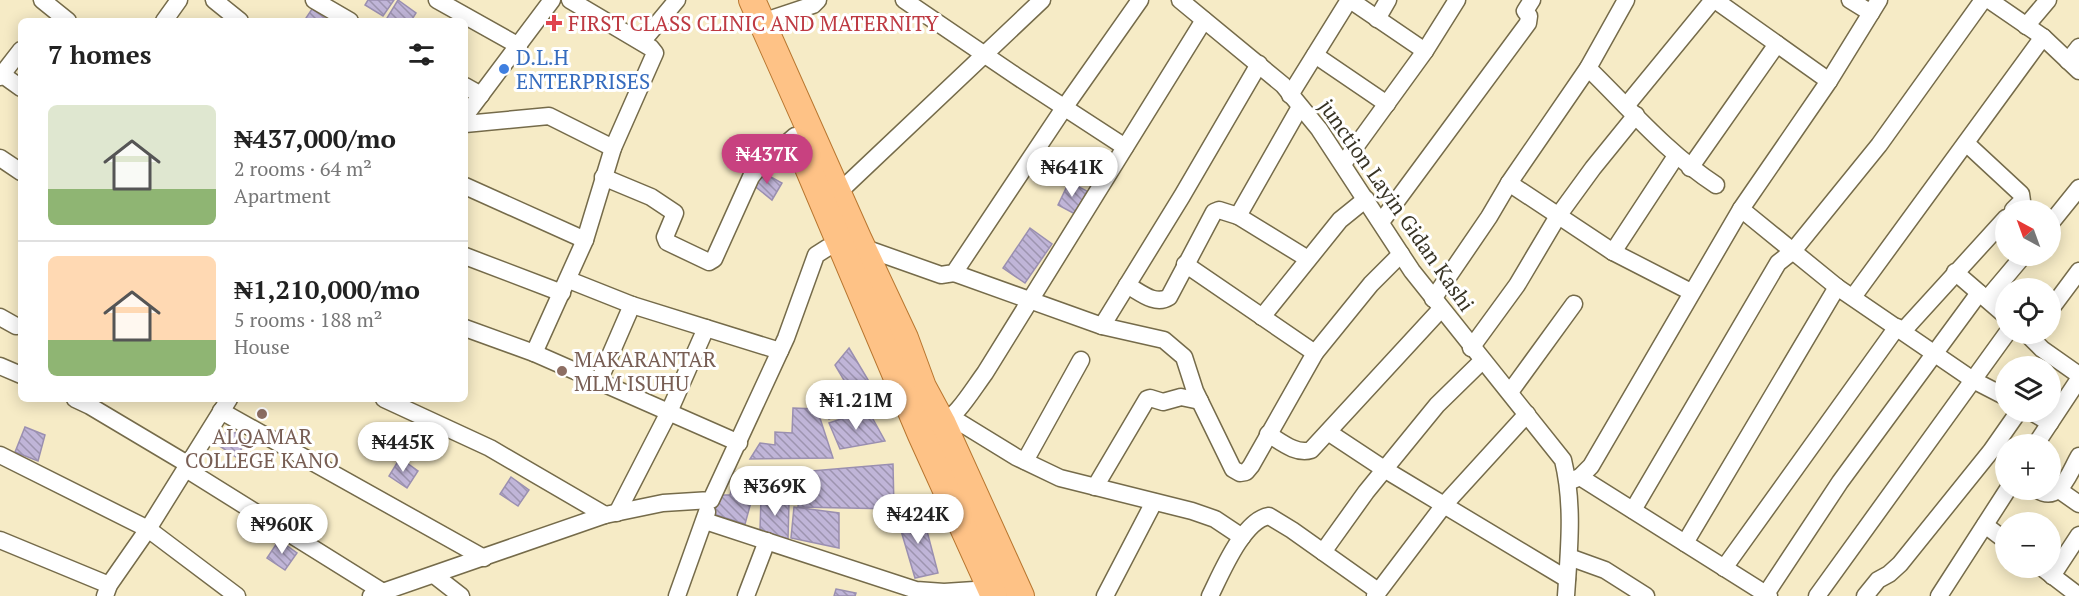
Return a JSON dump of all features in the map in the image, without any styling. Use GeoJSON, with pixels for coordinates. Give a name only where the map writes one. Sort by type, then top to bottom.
{"type":"FeatureCollection","features":[{"type":"Feature","properties":{"kind":"main road"},"geometry":{"type":"LineString","coordinates":[[733,0],[795,136],[1021,596]]}},
{"type":"Feature","properties":{"kind":"main road"},"geometry":{"type":"LineString","coordinates":[[757,11],[838,193],[851,246]]}},
{"type":"Feature","properties":{"kind":"main road"},"geometry":{"type":"LineString","coordinates":[[938,425],[992,592]]}},
{"type":"Feature","properties":{"kind":"street"},"geometry":{"type":"LineString","coordinates":[[166,18],[179,0]]}},
{"type":"Feature","properties":{"kind":"street"},"geometry":{"type":"LineString","coordinates":[[214,0],[236,18]]}},
{"type":"Feature","properties":{"kind":"street"},"geometry":{"type":"LineString","coordinates":[[314,0],[345,18]]}},
{"type":"Feature","properties":{"kind":"street"},"geometry":{"type":"LineString","coordinates":[[437,0],[519,46]]}},
{"type":"Feature","properties":{"kind":"street"},"geometry":{"type":"LineString","coordinates":[[468,112],[552,0]]}},
{"type":"Feature","properties":{"kind":"street"},"geometry":{"type":"LineString","coordinates":[[534,353],[566,287],[585,240],[613,148],[656,53],[642,42],[570,0]]}},
{"type":"Feature","properties":{"kind":"street"},"geometry":{"type":"LineString","coordinates":[[642,42],[677,0]]}},
{"type":"Feature","properties":{"kind":"street"},"geometry":{"type":"LineString","coordinates":[[757,11],[813,5],[818,0]]}},
{"type":"Feature","properties":{"kind":"street"},"geometry":{"type":"LineString","coordinates":[[904,0],[1125,147]]}},
{"type":"Feature","properties":{"kind":"street"},"geometry":{"type":"LineString","coordinates":[[838,193],[1042,0]]}},
{"type":"Feature","properties":{"kind":"street"},"geometry":{"type":"LineString","coordinates":[[954,273],[1064,108],[1140,0]]}},
{"type":"Feature","properties":{"kind":"street","name":"junction Layin Gidan Kashi"},"geometry":{"type":"LineString","coordinates":[[1180,0],[1259,64],[1319,129],[1401,254],[1437,304],[1563,460],[1574,479],[1567,588]]}},
{"type":"Feature","properties":{"kind":"street"},"geometry":{"type":"LineString","coordinates":[[1238,216],[1295,101],[1315,55],[1350,0],[1425,51]]}},
{"type":"Feature","properties":{"kind":"street"},"geometry":{"type":"LineString","coordinates":[[1377,19],[1388,0]]}},
{"type":"Feature","properties":{"kind":"street"},"geometry":{"type":"LineString","coordinates":[[1343,164],[1425,51],[1457,0]]}},
{"type":"Feature","properties":{"kind":"street"},"geometry":{"type":"LineString","coordinates":[[1381,222],[1528,23],[1529,16],[1525,11],[1532,0]]}},
{"type":"Feature","properties":{"kind":"street"},"geometry":{"type":"LineString","coordinates":[[1268,434],[1304,452],[1311,450],[1437,304],[1509,183],[1588,68],[1626,0]]}},
{"type":"Feature","properties":{"kind":"street"},"geometry":{"type":"LineString","coordinates":[[1323,552],[1384,469],[1477,355],[1558,216],[1631,111],[1714,0],[1829,81]]}},
{"type":"Feature","properties":{"kind":"street"},"geometry":{"type":"LineString","coordinates":[[1850,0],[1875,7],[1829,81],[1741,209],[1591,465],[1574,479],[1633,510],[1767,595],[1840,482],[1936,352],[1983,296],[2013,266]]}},
{"type":"Feature","properties":{"kind":"street"},"geometry":{"type":"LineString","coordinates":[[1633,510],[1688,420],[1778,263],[1793,251],[1879,146],[1983,0]]}},
{"type":"Feature","properties":{"kind":"street"},"geometry":{"type":"LineString","coordinates":[[1989,0],[2043,37],[2074,66],[2079,47]]}},
{"type":"Feature","properties":{"kind":"street"},"geometry":{"type":"LineString","coordinates":[[2026,26],[2048,0]]}},
{"type":"Feature","properties":{"kind":"street"},"geometry":{"type":"LineString","coordinates":[[49,7],[64,18]]}},
{"type":"Feature","properties":{"kind":"street"},"geometry":{"type":"LineString","coordinates":[[1204,20],[985,373],[938,425],[1060,478],[1179,507],[1215,519],[1242,537]]}},
{"type":"Feature","properties":{"kind":"street"},"geometry":{"type":"LineString","coordinates":[[1853,297],[2043,37]]}},
{"type":"Feature","properties":{"kind":"street"},"geometry":{"type":"LineString","coordinates":[[1690,168],[1777,44]]}},
{"type":"Feature","properties":{"kind":"street"},"geometry":{"type":"LineString","coordinates":[[18,54],[1,75],[18,86]]}},
{"type":"Feature","properties":{"kind":"street"},"geometry":{"type":"LineString","coordinates":[[1315,55],[1387,104]]}},
{"type":"Feature","properties":{"kind":"street"},"geometry":{"type":"LineString","coordinates":[[1102,326],[1182,196],[1259,64]]}},
{"type":"Feature","properties":{"kind":"street"},"geometry":{"type":"LineString","coordinates":[[1588,68],[1676,156],[1716,185]]}},
{"type":"Feature","properties":{"kind":"street"},"geometry":{"type":"LineString","coordinates":[[468,88],[481,95]]}},
{"type":"Feature","properties":{"kind":"street"},"geometry":{"type":"LineString","coordinates":[[468,124],[549,116],[613,148]]}},
{"type":"Feature","properties":{"kind":"street"},"geometry":{"type":"LineString","coordinates":[[603,177],[651,197],[675,213],[665,237],[667,242],[710,262],[714,260],[751,177],[758,168],[795,136]]}},
{"type":"Feature","properties":{"kind":"street"},"geometry":{"type":"LineString","coordinates":[[1966,143],[2021,194],[2022,200]]}},
{"type":"Feature","properties":{"kind":"street"},"geometry":{"type":"LineString","coordinates":[[1613,252],[1676,156]]}},
{"type":"Feature","properties":{"kind":"street"},"geometry":{"type":"LineString","coordinates":[[0,158],[18,170]]}},
{"type":"Feature","properties":{"kind":"street"},"geometry":{"type":"LineString","coordinates":[[1509,183],[1613,252],[1691,292]]}},
{"type":"Feature","properties":{"kind":"street"},"geometry":{"type":"LineString","coordinates":[[468,187],[585,240]]}},
{"type":"Feature","properties":{"kind":"street"},"geometry":{"type":"LineString","coordinates":[[2061,210],[2079,188]]}},
{"type":"Feature","properties":{"kind":"street"},"geometry":{"type":"LineString","coordinates":[[1262,317],[1340,220],[1366,199]]}},
{"type":"Feature","properties":{"kind":"street"},"geometry":{"type":"LineString","coordinates":[[1741,209],[1837,287],[1936,352],[1973,380],[1995,391]]}},
{"type":"Feature","properties":{"kind":"street"},"geometry":{"type":"LineString","coordinates":[[1127,285],[1156,301],[1169,297],[1214,212],[1220,210],[1238,216],[1308,259]]}},
{"type":"Feature","properties":{"kind":"street"},"geometry":{"type":"LineString","coordinates":[[1724,568],[1900,329],[1995,230]]}},
{"type":"Feature","properties":{"kind":"street"},"geometry":{"type":"LineString","coordinates":[[677,596],[711,500],[780,351],[816,255],[827,248],[851,246],[941,275],[954,273],[1102,326],[1164,340],[1184,357],[1200,401],[1236,472],[1246,472],[1251,466],[1315,353],[1371,284],[1401,254]]}},
{"type":"Feature","properties":{"kind":"street"},"geometry":{"type":"LineString","coordinates":[[468,257],[780,351]]}},
{"type":"Feature","properties":{"kind":"street"},"geometry":{"type":"LineString","coordinates":[[1185,264],[1315,353]]}},
{"type":"Feature","properties":{"kind":"street"},"geometry":{"type":"LineString","coordinates":[[2061,295],[2079,271]]}},
{"type":"Feature","properties":{"kind":"street"},"geometry":{"type":"LineString","coordinates":[[1955,272],[1995,306]]}},
{"type":"Feature","properties":{"kind":"street"},"geometry":{"type":"LineString","coordinates":[[1685,543],[1837,287]]}},
{"type":"Feature","properties":{"kind":"street"},"geometry":{"type":"LineString","coordinates":[[1510,392],[1574,304]]}},
{"type":"Feature","properties":{"kind":"street"},"geometry":{"type":"LineString","coordinates":[[599,381],[632,305]]}},
{"type":"Feature","properties":{"kind":"street"},"geometry":{"type":"LineString","coordinates":[[0,317],[16,326]]}},
{"type":"Feature","properties":{"kind":"street"},"geometry":{"type":"LineString","coordinates":[[611,514],[669,412],[706,327]]}},
{"type":"Feature","properties":{"kind":"street"},"geometry":{"type":"LineString","coordinates":[[468,329],[534,353],[739,443]]}},
{"type":"Feature","properties":{"kind":"street"},"geometry":{"type":"LineString","coordinates":[[1817,596],[1999,344]]}},
{"type":"Feature","properties":{"kind":"street"},"geometry":{"type":"LineString","coordinates":[[2038,344],[2042,350],[2079,375]]}},
{"type":"Feature","properties":{"kind":"street"},"geometry":{"type":"LineString","coordinates":[[1025,461],[1082,360]]}},
{"type":"Feature","properties":{"kind":"street"},"geometry":{"type":"LineString","coordinates":[[0,366],[18,374]]}},
{"type":"Feature","properties":{"kind":"street"},"geometry":{"type":"LineString","coordinates":[[2043,434],[2079,380]]}},
{"type":"Feature","properties":{"kind":"street"},"geometry":{"type":"LineString","coordinates":[[1095,487],[1147,399],[1163,402],[1180,397],[1200,401]]}},
{"type":"Feature","properties":{"kind":"street"},"geometry":{"type":"LineString","coordinates":[[81,402],[187,467],[377,594],[611,514],[663,502],[711,500]]}},
{"type":"Feature","properties":{"kind":"street"},"geometry":{"type":"LineString","coordinates":[[390,402],[490,448],[611,514]]}},
{"type":"Feature","properties":{"kind":"street"},"geometry":{"type":"LineString","coordinates":[[0,540],[107,591],[187,467],[223,403],[484,558]]}},
{"type":"Feature","properties":{"kind":"street"},"geometry":{"type":"LineString","coordinates":[[1210,596],[1242,537],[1261,517],[1269,516],[1323,552],[1376,593],[1444,505],[1527,414]]}},
{"type":"Feature","properties":{"kind":"street"},"geometry":{"type":"LineString","coordinates":[[1865,596],[1878,580],[1900,564],[1991,451],[2011,422]]}},
{"type":"Feature","properties":{"kind":"street"},"geometry":{"type":"LineString","coordinates":[[1328,432],[1444,505],[1567,588]]}},
{"type":"Feature","properties":{"kind":"street"},"geometry":{"type":"LineString","coordinates":[[0,455],[148,529],[237,596]]}},
{"type":"Feature","properties":{"kind":"street"},"geometry":{"type":"LineString","coordinates":[[2061,487],[2079,456]]}},
{"type":"Feature","properties":{"kind":"street"},"geometry":{"type":"LineString","coordinates":[[2061,491],[2079,504]]}},
{"type":"Feature","properties":{"kind":"street"},"geometry":{"type":"LineString","coordinates":[[1940,596],[2001,500]]}},
{"type":"Feature","properties":{"kind":"street"},"geometry":{"type":"LineString","coordinates":[[1105,596],[1154,502]]}},
{"type":"Feature","properties":{"kind":"street"},"geometry":{"type":"LineString","coordinates":[[705,521],[916,593],[992,592]]}},
{"type":"Feature","properties":{"kind":"street"},"geometry":{"type":"LineString","coordinates":[[1985,525],[1995,533]]}},
{"type":"Feature","properties":{"kind":"street"},"geometry":{"type":"LineString","coordinates":[[2061,555],[2079,535]]}},
{"type":"Feature","properties":{"kind":"street"},"geometry":{"type":"LineString","coordinates":[[746,596],[767,541]]}},
{"type":"Feature","properties":{"kind":"street"},"geometry":{"type":"LineString","coordinates":[[1569,557],[1605,570],[1646,596]]}},
{"type":"Feature","properties":{"kind":"street"},"geometry":{"type":"LineString","coordinates":[[434,574],[462,596]]}},
{"type":"Feature","properties":{"kind":"street"},"geometry":{"type":"LineString","coordinates":[[2055,578],[2079,596]]}},
{"type":"Feature","properties":{"kind":"building"},"geometry":{"type":"Polygon","coordinates":[[[368,0],[394,0],[383,16],[365,5],[368,0]]]}},
{"type":"Feature","properties":{"kind":"building"},"geometry":{"type":"Polygon","coordinates":[[[398,0],[416,13],[413,18],[387,18],[398,0]]]}},
{"type":"Feature","properties":{"kind":"building"},"geometry":{"type":"Polygon","coordinates":[[[312,9],[325,18],[306,18],[312,9]]]}},
{"type":"Feature","properties":{"kind":"building"},"geometry":{"type":"Polygon","coordinates":[[[760,171],[782,183],[772,200],[752,184],[760,171]]]}},
{"type":"Feature","properties":{"kind":"building"},"geometry":{"type":"Polygon","coordinates":[[[1069,182],[1087,191],[1075,214],[1058,205],[1069,182]]]}},
{"type":"Feature","properties":{"kind":"building"},"geometry":{"type":"Polygon","coordinates":[[[1030,228],[1052,244],[1025,283],[1003,268],[1030,228]]]}},
{"type":"Feature","properties":{"kind":"building"},"geometry":{"type":"Polygon","coordinates":[[[849,348],[880,400],[858,404],[835,365],[849,348]]]}},
{"type":"Feature","properties":{"kind":"building"},"geometry":{"type":"Polygon","coordinates":[[[844,384],[855,407],[829,419],[817,395],[844,384]]]}},
{"type":"Feature","properties":{"kind":"building"},"geometry":{"type":"Polygon","coordinates":[[[793,408],[817,409],[833,458],[750,459],[760,443],[775,445],[775,432],[792,433],[793,408]]]}},
{"type":"Feature","properties":{"kind":"building"},"geometry":{"type":"Polygon","coordinates":[[[868,410],[885,441],[840,449],[829,423],[868,410]]]}},
{"type":"Feature","properties":{"kind":"building"},"geometry":{"type":"Polygon","coordinates":[[[25,427],[45,435],[38,461],[15,452],[25,427]]]}},
{"type":"Feature","properties":{"kind":"building"},"geometry":{"type":"Polygon","coordinates":[[[229,428],[247,441],[236,457],[218,445],[229,428]]]}},
{"type":"Feature","properties":{"kind":"building"},"geometry":{"type":"Polygon","coordinates":[[[400,458],[418,471],[407,488],[389,476],[400,458]]]}},
{"type":"Feature","properties":{"kind":"building"},"geometry":{"type":"Polygon","coordinates":[[[893,464],[894,509],[798,507],[800,472],[893,464]]]}},
{"type":"Feature","properties":{"kind":"building"},"geometry":{"type":"Polygon","coordinates":[[[736,472],[759,473],[745,524],[713,514],[717,495],[730,495],[736,472]]]}},
{"type":"Feature","properties":{"kind":"building"},"geometry":{"type":"Polygon","coordinates":[[[511,477],[529,490],[518,506],[500,494],[511,477]]]}},
{"type":"Feature","properties":{"kind":"building"},"geometry":{"type":"Polygon","coordinates":[[[761,497],[789,503],[788,539],[760,530],[761,497]]]}},
{"type":"Feature","properties":{"kind":"building"},"geometry":{"type":"Polygon","coordinates":[[[794,507],[839,513],[839,548],[791,538],[794,507]]]}},
{"type":"Feature","properties":{"kind":"building"},"geometry":{"type":"Polygon","coordinates":[[[922,512],[938,573],[915,578],[897,517],[922,512]]]}},
{"type":"Feature","properties":{"kind":"building"},"geometry":{"type":"Polygon","coordinates":[[[279,540],[297,553],[285,570],[267,558],[279,540]]]}},
{"type":"Feature","properties":{"kind":"building"},"geometry":{"type":"Polygon","coordinates":[[[836,589],[856,593],[855,596],[834,596],[836,589]]]}},
{"type":"Feature","properties":{"kind":"place","name":"FIRST CLASS CLINIC AND MATERNITY"},"geometry":{"type":"Point","coordinates":[554,23]}},
{"type":"Feature","properties":{"kind":"place","name":"D.L.H ENTERPRISES"},"geometry":{"type":"Point","coordinates":[504,69]}},
{"type":"Feature","properties":{"kind":"place","name":"MAKARANTAR MLM ISUHU"},"geometry":{"type":"Point","coordinates":[562,371]}},
{"type":"Feature","properties":{"kind":"place","name":"ALQAMAR COLLEGE KANO"},"geometry":{"type":"Point","coordinates":[262,414]}}]}
